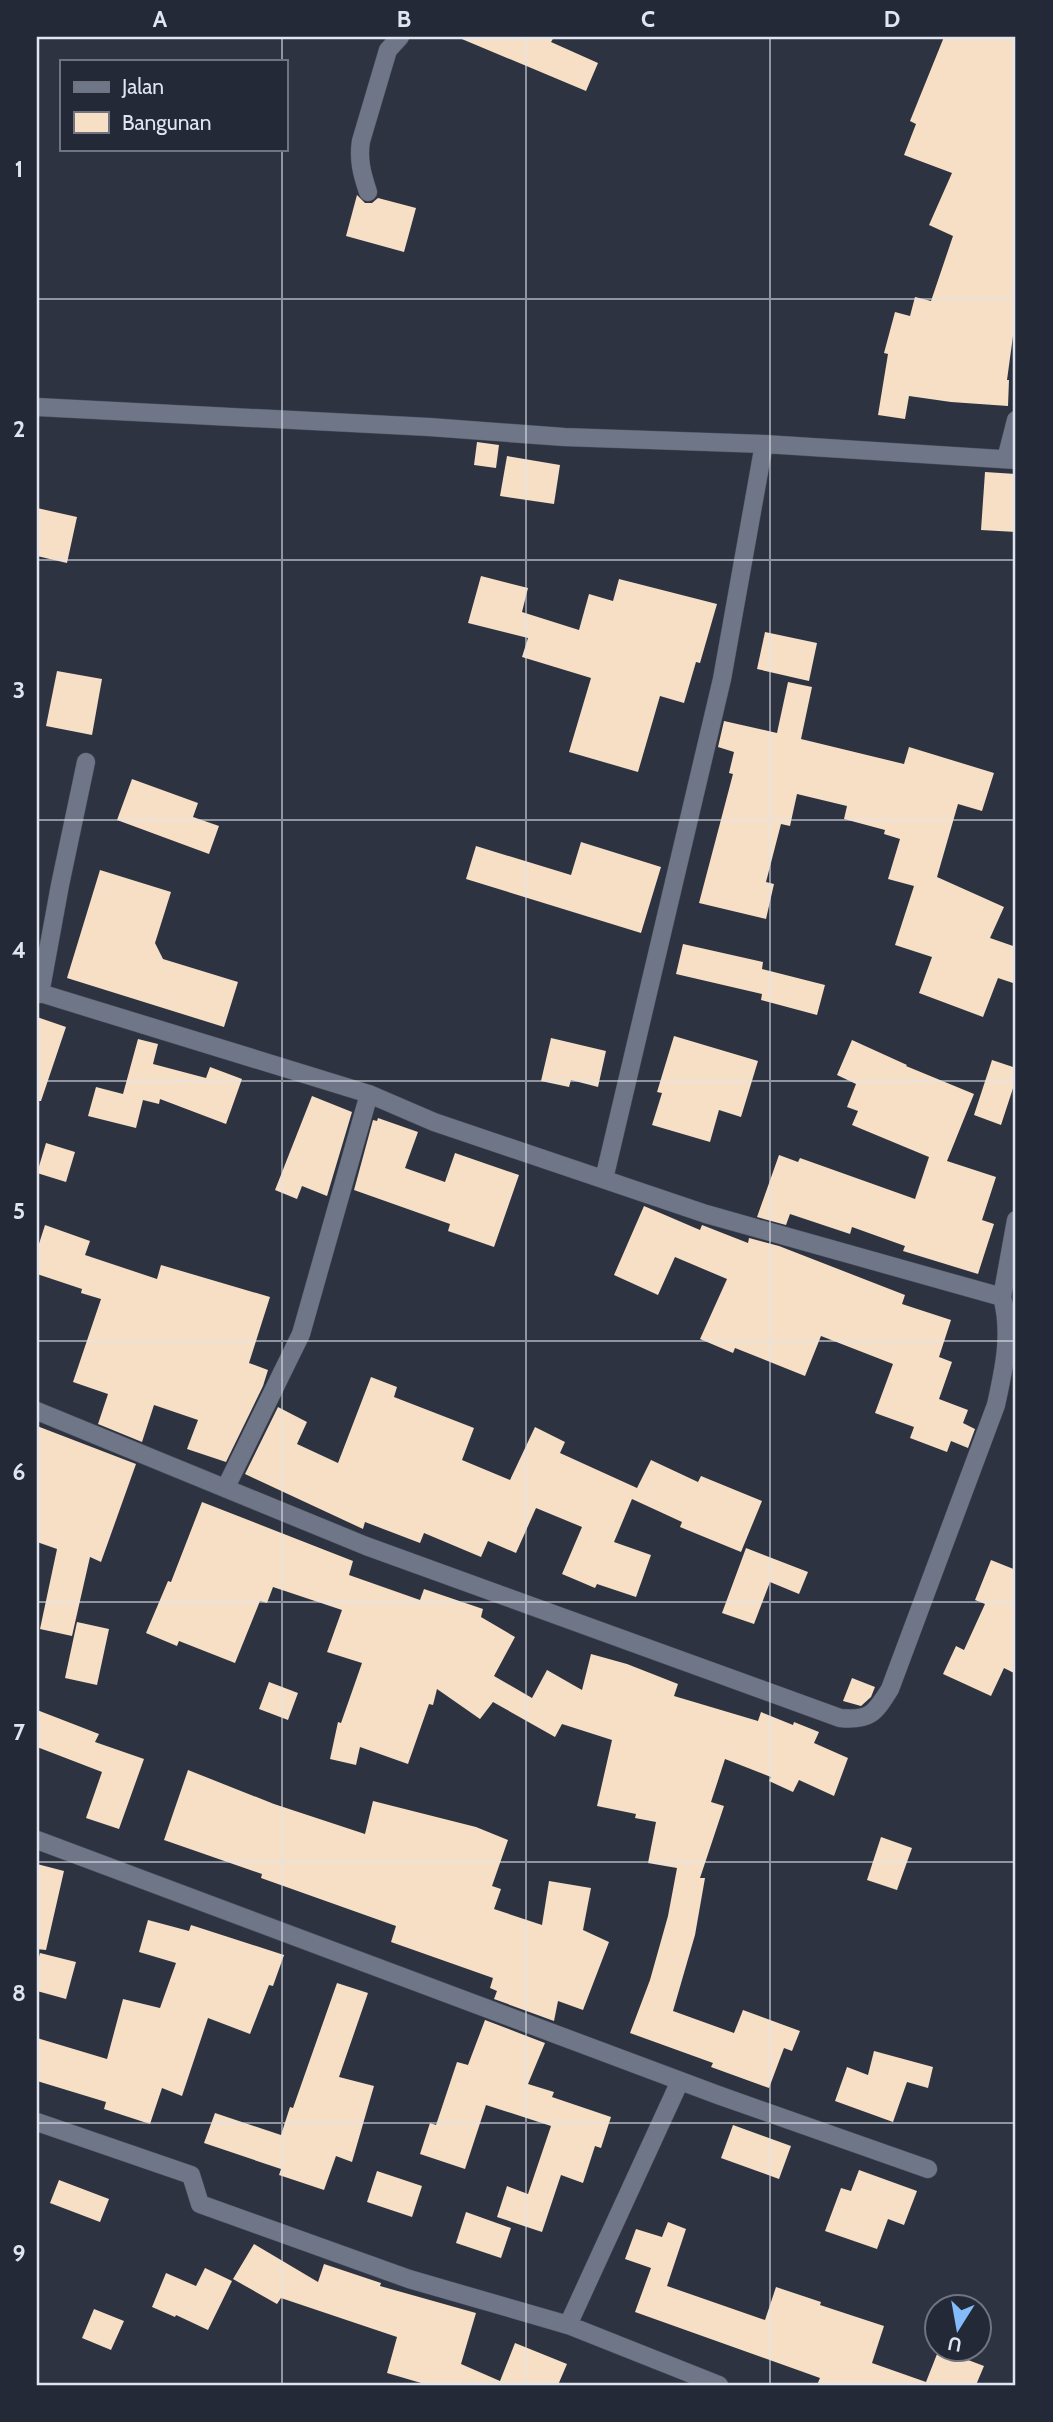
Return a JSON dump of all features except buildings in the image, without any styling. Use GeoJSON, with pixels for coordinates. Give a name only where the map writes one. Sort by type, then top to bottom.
{"type":"FeatureCollection","features":[{"type":"Feature","properties":{"kind":"street"},"geometry":{"type":"LineString","coordinates":[[368,192],[358,156],[361,141],[388,50],[400,37]]}},
{"type":"Feature","properties":{"kind":"street"},"geometry":{"type":"LineString","coordinates":[[37,407],[1011,459],[1016,420]]}},
{"type":"Feature","properties":{"kind":"street"},"geometry":{"type":"LineString","coordinates":[[604,1179],[722,679],[764,444]]}},
{"type":"Feature","properties":{"kind":"street"},"geometry":{"type":"LineString","coordinates":[[86,762],[38,993],[369,1094],[434,1122],[706,1214],[1002,1297]]}},
{"type":"Feature","properties":{"kind":"street"},"geometry":{"type":"LineString","coordinates":[[226,1487],[301,1334],[369,1094]]}},
{"type":"Feature","properties":{"kind":"street"},"geometry":{"type":"LineString","coordinates":[[37,1412],[366,1546],[840,1718],[858,1720],[872,1714],[890,1689],[996,1405],[1006,1363],[1006,1313],[1002,1297],[1016,1220]]}},
{"type":"Feature","properties":{"kind":"street"},"geometry":{"type":"LineString","coordinates":[[37,1840],[680,2081],[928,2169]]}},
{"type":"Feature","properties":{"kind":"street"},"geometry":{"type":"LineString","coordinates":[[568,2325],[680,2081]]}},
{"type":"Feature","properties":{"kind":"street"},"geometry":{"type":"LineString","coordinates":[[37,2122],[191,2175],[200,2204],[409,2279],[568,2325],[719,2385]]}}]}
